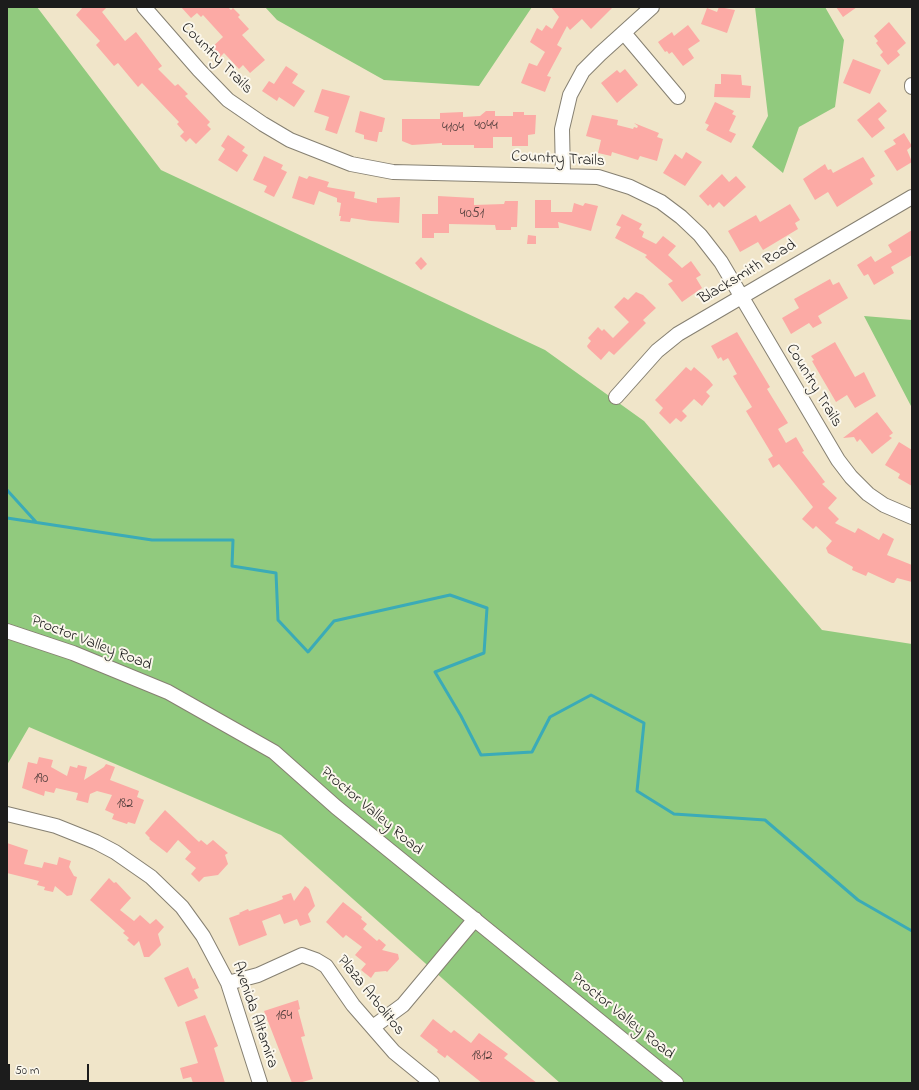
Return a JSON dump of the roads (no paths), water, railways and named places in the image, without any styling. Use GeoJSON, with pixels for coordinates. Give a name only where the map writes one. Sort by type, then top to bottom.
{"type":"FeatureCollection","features":[{"type":"Feature","properties":{"kind":"street","name":"Country Trails"},"geometry":{"type":"LineString","coordinates":[[144,7],[199,70],[228,100],[290,140],[351,164],[393,172],[598,177],[614,181],[646,194],[665,205],[688,223],[711,248],[838,460],[852,477],[876,500],[912,517]]}},
{"type":"Feature","properties":{"kind":"street"},"geometry":{"type":"LineString","coordinates":[[563,175],[562,129],[570,95],[583,71],[652,7]]}},
{"type":"Feature","properties":{"kind":"street"},"geometry":{"type":"LineString","coordinates":[[624,34],[678,97]]}},
{"type":"Feature","properties":{"kind":"street","name":"Blacksmith Road"},"geometry":{"type":"LineString","coordinates":[[616,397],[657,351],[678,334],[740,296],[912,197]]}},
{"type":"Feature","properties":{"kind":"street","name":"Proctor Valley Road"},"geometry":{"type":"LineString","coordinates":[[7,631],[73,653],[168,692],[274,752],[336,807],[676,1083]]}},
{"type":"Feature","properties":{"kind":"street","name":"Avenida Altamira"},"geometry":{"type":"LineString","coordinates":[[7,814],[56,826],[76,833],[115,852],[145,873],[167,892],[193,922],[213,951],[228,983],[260,1083]]}},
{"type":"Feature","properties":{"kind":"street"},"geometry":{"type":"LineString","coordinates":[[373,1027],[403,1005],[475,919]]}},
{"type":"Feature","properties":{"kind":"street","name":"Plaza Arbolitos"},"geometry":{"type":"LineString","coordinates":[[228,983],[258,975],[302,955],[316,960],[326,966],[353,1005],[394,1052],[432,1083]]}},
{"type":"Feature","properties":{"kind":"waterway"},"geometry":{"type":"LineString","coordinates":[[7,490],[36,522]]}},
{"type":"Feature","properties":{"kind":"waterway"},"geometry":{"type":"LineString","coordinates":[[7,518],[152,540],[233,540],[232,566],[276,573],[278,620],[308,652],[334,621],[450,595],[487,608],[484,653],[435,672],[461,716],[481,755],[532,752],[550,717],[591,695],[644,723],[637,791],[674,814],[765,820],[858,900],[912,931]]}}]}
